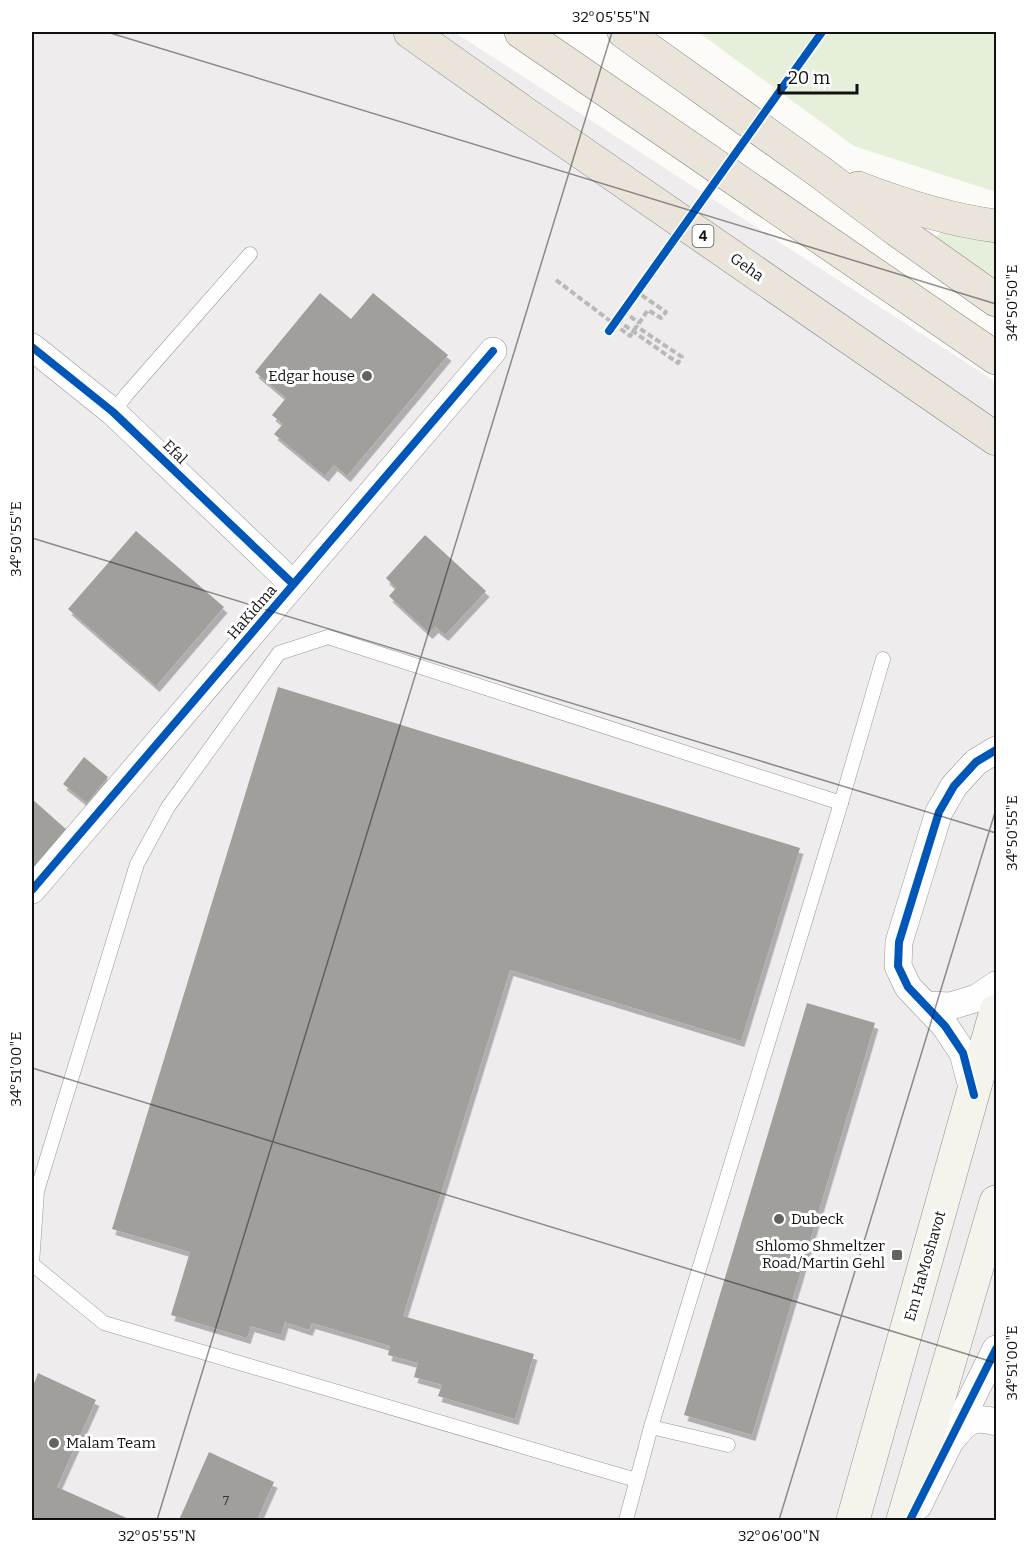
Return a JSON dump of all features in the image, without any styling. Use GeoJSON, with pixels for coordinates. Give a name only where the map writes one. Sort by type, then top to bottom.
{"type":"FeatureCollection","features":[{"type":"Feature","properties":{"kind":"highway","name":"Geha"},"geometry":{"type":"LineString","coordinates":[[410,32],[996,439]]}},
{"type":"Feature","properties":{"kind":"highway"},"geometry":{"type":"LineString","coordinates":[[521,32],[996,358]]}},
{"type":"Feature","properties":{"kind":"highway"},"geometry":{"type":"LineString","coordinates":[[624,32],[996,300]]}},
{"type":"Feature","properties":{"kind":"highway"},"geometry":{"type":"LineString","coordinates":[[820,172],[890,201],[996,226]]}},
{"type":"Feature","properties":{"kind":"main road","name":"Em HaMoshavot"},"geometry":{"type":"LineString","coordinates":[[853,1521],[996,1011]]}},
{"type":"Feature","properties":{"kind":"main road"},"geometry":{"type":"LineString","coordinates":[[903,1521],[996,1202]]}},
{"type":"Feature","properties":{"kind":"street","name":"Efal"},"geometry":{"type":"LineString","coordinates":[[32,347],[113,412],[293,584]]}},
{"type":"Feature","properties":{"kind":"street","name":"HaKidma"},"geometry":{"type":"LineString","coordinates":[[32,890],[493,351]]}},
{"type":"Feature","properties":{"kind":"street"},"geometry":{"type":"LineString","coordinates":[[974,1095],[963,1053],[945,1026],[908,987],[898,966],[899,942],[939,812],[954,786],[976,762],[996,750]]}},
{"type":"Feature","properties":{"kind":"street"},"geometry":{"type":"LineString","coordinates":[[926,1005],[951,1006],[977,998],[996,985]]}},
{"type":"Feature","properties":{"kind":"street"},"geometry":{"type":"LineString","coordinates":[[910,1521],[949,1442],[995,1364]]}},
{"type":"Feature","properties":{"kind":"street"},"geometry":{"type":"LineString","coordinates":[[949,1442],[974,1419],[983,1418],[996,1422]]}},
{"type":"Feature","properties":{"kind":"lane"},"geometry":{"type":"LineString","coordinates":[[113,412],[250,254]]}},
{"type":"Feature","properties":{"kind":"lane"},"geometry":{"type":"LineString","coordinates":[[636,1480],[104,1323],[32,1264],[37,1191],[40,1180],[137,864],[168,807],[279,653],[328,637],[841,803]]}},
{"type":"Feature","properties":{"kind":"lane"},"geometry":{"type":"LineString","coordinates":[[626,1521],[651,1427],[883,659]]}},
{"type":"Feature","properties":{"kind":"lane"},"geometry":{"type":"LineString","coordinates":[[651,1427],[728,1445]]}},
{"type":"Feature","properties":{"kind":"path"},"geometry":{"type":"LineString","coordinates":[[556,280],[630,336],[648,310],[661,318],[666,312],[637,292]]}},
{"type":"Feature","properties":{"kind":"path"},"geometry":{"type":"LineString","coordinates":[[617,320],[678,363],[682,357],[623,311]]}},
{"type":"Feature","properties":{"kind":"shaded area"},"geometry":{"type":"Polygon","coordinates":[[[32,32],[454,32],[996,382],[996,1520],[32,1520],[32,32]]]}},
{"type":"Feature","properties":{"kind":"green space"},"geometry":{"type":"Polygon","coordinates":[[[698,32],[996,32],[996,192],[854,146],[698,32]]]}},
{"type":"Feature","properties":{"kind":"green space"},"geometry":{"type":"Polygon","coordinates":[[[948,225],[996,238],[996,278],[933,240],[948,225]]]}},
{"type":"Feature","properties":{"kind":"building","name":"Edgar house"},"geometry":{"type":"Polygon","coordinates":[[[320,293],[351,319],[373,293],[448,355],[347,476],[334,465],[325,476],[274,434],[283,424],[272,415],[286,398],[255,372],[320,293]]]}},
{"type":"Feature","properties":{"kind":"building"},"geometry":{"type":"Polygon","coordinates":[[[136,531],[224,607],[156,686],[68,609],[136,531]]]}},
{"type":"Feature","properties":{"kind":"building"},"geometry":{"type":"Polygon","coordinates":[[[425,535],[486,591],[445,635],[435,627],[429,633],[389,596],[396,588],[386,578],[425,535]]]}},
{"type":"Feature","properties":{"kind":"building"},"geometry":{"type":"Polygon","coordinates":[[[278,687],[800,848],[741,1041],[510,970],[403,1316],[534,1354],[515,1419],[438,1396],[442,1385],[414,1377],[418,1363],[388,1355],[390,1346],[312,1323],[309,1330],[285,1322],[281,1335],[251,1326],[247,1338],[171,1315],[190,1252],[112,1229],[278,687]]]}},
{"type":"Feature","properties":{"kind":"building"},"geometry":{"type":"Polygon","coordinates":[[[84,757],[108,777],[87,803],[63,784],[84,757]]]}},
{"type":"Feature","properties":{"kind":"building"},"geometry":{"type":"Polygon","coordinates":[[[32,799],[67,830],[35,867],[32,864],[32,799]]]}},
{"type":"Feature","properties":{"kind":"building","name":"Dubeck"},"geometry":{"type":"Polygon","coordinates":[[[807,1003],[875,1023],[752,1435],[684,1415],[807,1003]]]}},
{"type":"Feature","properties":{"kind":"building","name":"Malam Team"},"geometry":{"type":"Polygon","coordinates":[[[38,1373],[96,1400],[57,1487],[131,1520],[32,1520],[32,1389],[38,1373]]]}},
{"type":"Feature","properties":{"kind":"building"},"geometry":{"type":"Polygon","coordinates":[[[209,1452],[274,1482],[257,1520],[179,1520],[209,1452]]]}},
{"type":"Feature","properties":{"kind":"cycle path"},"geometry":{"type":"LineString","coordinates":[[609,331],[822,32]]}},
{"type":"Feature","properties":{"kind":"cycle path"},"geometry":{"type":"LineString","coordinates":[[32,347],[113,412],[293,584]]}},
{"type":"Feature","properties":{"kind":"cycle path"},"geometry":{"type":"LineString","coordinates":[[32,890],[493,351]]}},
{"type":"Feature","properties":{"kind":"cycle path"},"geometry":{"type":"LineString","coordinates":[[974,1095],[963,1053],[945,1026],[908,987],[898,966],[899,942],[939,812],[954,786],[976,762],[996,750]]}},
{"type":"Feature","properties":{"kind":"cycle path"},"geometry":{"type":"LineString","coordinates":[[910,1520],[996,1349]]}},
{"type":"Feature","properties":{"kind":"place","name":"Edgar house"},"geometry":{"type":"Point","coordinates":[367,376]}},
{"type":"Feature","properties":{"kind":"place","name":"Dubeck"},"geometry":{"type":"Point","coordinates":[779,1219]}},
{"type":"Feature","properties":{"kind":"place","name":"Shlomo Shmeltzer Road/Martin Gehl"},"geometry":{"type":"Point","coordinates":[897,1255]}},
{"type":"Feature","properties":{"kind":"place","name":"Malam Team"},"geometry":{"type":"Point","coordinates":[54,1443]}}]}
